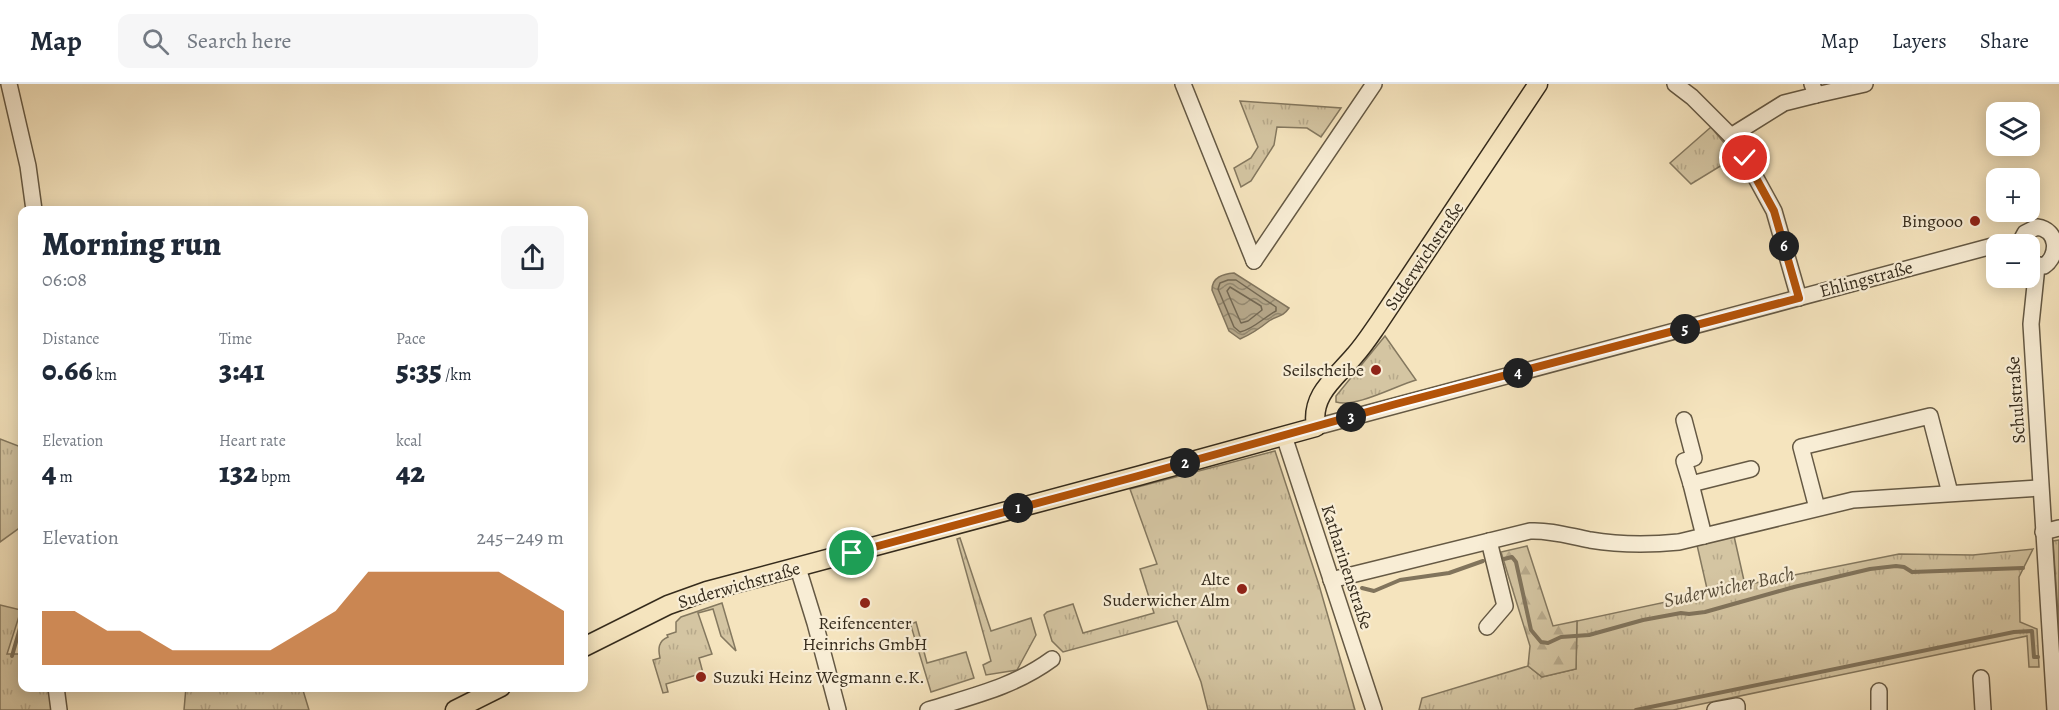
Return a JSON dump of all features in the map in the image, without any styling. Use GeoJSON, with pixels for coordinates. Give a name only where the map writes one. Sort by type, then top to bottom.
{"type":"FeatureCollection","features":[{"type":"Feature","properties":{"kind":"main road","name":"Suderwichstraße"},"geometry":{"type":"LineString","coordinates":[[1316,427],[1315,407],[1320,394],[1356,354],[1378,324],[1538,84]]}},
{"type":"Feature","properties":{"kind":"main road","name":"Ehlingstraße"},"geometry":{"type":"LineString","coordinates":[[1284,436],[1316,427]]}},
{"type":"Feature","properties":{"kind":"main road","name":"Suderwichstraße"},"geometry":{"type":"LineString","coordinates":[[588,645],[678,602],[707,591],[1284,436]]}},
{"type":"Feature","properties":{"kind":"main road"},"geometry":{"type":"LineString","coordinates":[[455,710],[491,692]]}},
{"type":"Feature","properties":{"kind":"street"},"geometry":{"type":"LineString","coordinates":[[9,84],[28,166],[33,206]]}},
{"type":"Feature","properties":{"kind":"street"},"geometry":{"type":"LineString","coordinates":[[1184,84],[1254,261],[1374,84]]}},
{"type":"Feature","properties":{"kind":"street"},"geometry":{"type":"LineString","coordinates":[[1676,84],[1731,136],[1745,158],[1774,211],[1799,298]]}},
{"type":"Feature","properties":{"kind":"street"},"geometry":{"type":"LineString","coordinates":[[1731,136],[1784,103],[1814,89],[1865,84]]}},
{"type":"Feature","properties":{"kind":"street"},"geometry":{"type":"LineString","coordinates":[[2024,234],[2037,227],[2057,235],[2058,248],[2054,259],[2049,263],[2040,264]]}},
{"type":"Feature","properties":{"kind":"street","name":"Ehlingstraße"},"geometry":{"type":"LineString","coordinates":[[1316,427],[1986,248]]}},
{"type":"Feature","properties":{"kind":"street","name":"Schulstraße"},"geometry":{"type":"LineString","coordinates":[[2032,288],[2031,324],[2055,710]]}},
{"type":"Feature","properties":{"kind":"street"},"geometry":{"type":"LineString","coordinates":[[1817,508],[1802,447],[1930,416],[1950,493]]}},
{"type":"Feature","properties":{"kind":"street"},"geometry":{"type":"LineString","coordinates":[[1684,420],[1694,458],[1684,461],[1704,536]]}},
{"type":"Feature","properties":{"kind":"street","name":"Katharinenstraße"},"geometry":{"type":"LineString","coordinates":[[1284,436],[1374,710]]}},
{"type":"Feature","properties":{"kind":"street"},"geometry":{"type":"LineString","coordinates":[[1691,484],[1751,469]]}},
{"type":"Feature","properties":{"kind":"street"},"geometry":{"type":"LineString","coordinates":[[1331,580],[1530,531],[1545,531],[1588,540],[1661,544],[1704,536],[1853,500],[2040,488]]}},
{"type":"Feature","properties":{"kind":"street"},"geometry":{"type":"LineString","coordinates":[[2043,532],[2059,528]]}},
{"type":"Feature","properties":{"kind":"street"},"geometry":{"type":"LineString","coordinates":[[1487,627],[1505,606],[1489,541]]}},
{"type":"Feature","properties":{"kind":"street"},"geometry":{"type":"LineString","coordinates":[[798,568],[815,623],[837,710]]}},
{"type":"Feature","properties":{"kind":"street"},"geometry":{"type":"LineString","coordinates":[[928,710],[1010,684],[1033,673],[1052,659]]}},
{"type":"Feature","properties":{"kind":"street"},"geometry":{"type":"LineString","coordinates":[[1981,678],[1983,710]]}},
{"type":"Feature","properties":{"kind":"street"},"geometry":{"type":"LineString","coordinates":[[1879,691],[1880,710]]}},
{"type":"Feature","properties":{"kind":"street"},"geometry":{"type":"LineString","coordinates":[[57,692],[59,710]]}},
{"type":"Feature","properties":{"kind":"street"},"geometry":{"type":"LineString","coordinates":[[1715,710],[1737,706],[1737,710]]}},
{"type":"Feature","properties":{"kind":"green space"},"geometry":{"type":"Polygon","coordinates":[[[1240,101],[1341,108],[1321,137],[1307,128],[1277,127],[1274,145],[1251,181],[1241,187],[1234,168],[1251,158],[1258,147],[1240,101]]]}},
{"type":"Feature","properties":{"kind":"green space"},"geometry":{"type":"Polygon","coordinates":[[[1711,127],[1734,155],[1732,159],[1691,184],[1670,163],[1711,127]]]}},
{"type":"Feature","properties":{"kind":"green space"},"geometry":{"type":"Polygon","coordinates":[[[1385,336],[1416,380],[1365,399],[1354,402],[1336,402],[1336,396],[1385,336]]]}},
{"type":"Feature","properties":{"kind":"green space"},"geometry":{"type":"Polygon","coordinates":[[[0,439],[18,446],[18,529],[0,542],[0,439]]]}},
{"type":"Feature","properties":{"kind":"green space","name":"Alte Suderwicher Alm"},"geometry":{"type":"Polygon","coordinates":[[[1275,451],[1319,585],[1355,710],[1208,710],[1201,682],[1177,621],[1063,652],[1052,641],[1044,615],[1073,604],[1083,633],[1154,613],[1140,569],[1157,564],[1130,489],[1275,451]]]}},
{"type":"Feature","properties":{"kind":"green space"},"geometry":{"type":"Polygon","coordinates":[[[1734,536],[1745,585],[1899,554],[1973,555],[2033,549],[2019,577],[2020,622],[2037,629],[2039,667],[2029,667],[2027,636],[1673,710],[1419,710],[1422,698],[1528,666],[1542,677],[1576,669],[1577,621],[1708,593],[1697,545],[1734,536]]]}},
{"type":"Feature","properties":{"kind":"green space"},"geometry":{"type":"Polygon","coordinates":[[[960,538],[991,631],[1031,618],[1036,635],[1017,670],[986,675],[983,665],[991,661],[957,539],[960,538]]]}},
{"type":"Feature","properties":{"kind":"green space"},"geometry":{"type":"Polygon","coordinates":[[[2059,540],[2058,663],[2058,613],[2053,541],[2059,540]]]}},
{"type":"Feature","properties":{"kind":"green space"},"geometry":{"type":"Polygon","coordinates":[[[1527,546],[1553,626],[1577,621],[1576,669],[1542,677],[1528,666],[1530,646],[1501,552],[1527,546]]]}},
{"type":"Feature","properties":{"kind":"green space"},"geometry":{"type":"Polygon","coordinates":[[[722,603],[736,651],[721,636],[713,609],[698,613],[712,654],[699,658],[703,673],[666,684],[668,692],[663,693],[653,660],[660,658],[661,643],[668,637],[667,635],[676,632],[676,622],[681,617],[722,603]]]}},
{"type":"Feature","properties":{"kind":"green space"},"geometry":{"type":"Polygon","coordinates":[[[0,605],[18,609],[18,619],[7,654],[18,654],[18,692],[52,692],[54,710],[0,710],[0,605]]]}},
{"type":"Feature","properties":{"kind":"green space"},"geometry":{"type":"Polygon","coordinates":[[[916,622],[927,663],[966,652],[974,678],[931,692],[911,626],[916,622]]]}},
{"type":"Feature","properties":{"kind":"green space"},"geometry":{"type":"Polygon","coordinates":[[[186,692],[304,692],[309,710],[184,710],[186,692]]]}},
{"type":"Feature","properties":{"kind":"water"},"geometry":{"type":"Polygon","coordinates":[[[1234,273],[1289,308],[1282,315],[1240,339],[1229,331],[1212,290],[1216,279],[1222,275],[1234,273]]]}},
{"type":"Feature","properties":{"kind":"waterway","name":"Suderwicher Bach"},"geometry":{"type":"LineString","coordinates":[[1504,559],[1512,557],[1516,562],[1531,630],[1541,642],[1548,643],[1561,637],[1589,635],[1643,620],[1681,613],[1705,612],[1870,569],[1896,566],[1904,567],[1912,572],[2023,568]]}},
{"type":"Feature","properties":{"kind":"waterway","name":"Suderwicher Bach"},"geometry":{"type":"LineString","coordinates":[[1362,588],[1374,591],[1400,580],[1449,573],[1483,561]]}},
{"type":"Feature","properties":{"kind":"waterway","name":"Suderwicher Bach"},"geometry":{"type":"LineString","coordinates":[[1636,710],[2014,632],[2032,631],[2034,657],[2038,657]]}},
{"type":"Feature","properties":{"kind":"waterway"},"geometry":{"type":"LineString","coordinates":[[12,656],[18,635]]}},
{"type":"Feature","properties":{"kind":"place","name":"Bingooo"},"geometry":{"type":"Point","coordinates":[1975,221]}},
{"type":"Feature","properties":{"kind":"place","name":"Seilscheibe"},"geometry":{"type":"Point","coordinates":[1376,370]}},
{"type":"Feature","properties":{"kind":"place","name":"Alte Suderwicher Alm"},"geometry":{"type":"Point","coordinates":[1242,589]}},
{"type":"Feature","properties":{"kind":"place","name":"Reifencenter Heinrichs GmbH"},"geometry":{"type":"Point","coordinates":[865,603]}},
{"type":"Feature","properties":{"kind":"place","name":"Suzuki Heinz Wegmann e.K."},"geometry":{"type":"Point","coordinates":[701,677]}},
{"type":"Feature","properties":{"kind":"route"},"geometry":{"type":"LineString","coordinates":[[852,553],[1396,404],[1799,298],[1774,211],[1745,158]]}}]}
